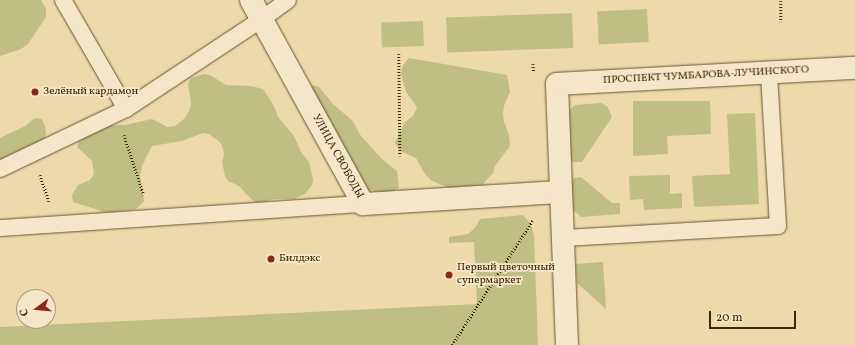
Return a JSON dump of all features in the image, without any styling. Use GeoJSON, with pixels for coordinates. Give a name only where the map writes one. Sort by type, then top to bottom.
{"type":"FeatureCollection","features":[{"type":"Feature","properties":{"kind":"street","name":"УЛИЦА СВОБОДЫ"},"geometry":{"type":"LineString","coordinates":[[251,0],[363,204],[561,192]]}},
{"type":"Feature","properties":{"kind":"street","name":"ПРОСПЕКТ ЧУМБАРОВА-ЛУЧИНСКОГО"},"geometry":{"type":"LineString","coordinates":[[561,192],[557,84],[855,68]]}},
{"type":"Feature","properties":{"kind":"street"},"geometry":{"type":"LineString","coordinates":[[561,192],[568,345]]}},
{"type":"Feature","properties":{"kind":"lane"},"geometry":{"type":"LineString","coordinates":[[63,0],[121,111]]}},
{"type":"Feature","properties":{"kind":"lane"},"geometry":{"type":"LineString","coordinates":[[0,169],[121,111],[262,19],[288,0]]}},
{"type":"Feature","properties":{"kind":"lane"},"geometry":{"type":"LineString","coordinates":[[563,238],[778,226],[769,73]]}},
{"type":"Feature","properties":{"kind":"lane"},"geometry":{"type":"LineString","coordinates":[[0,228],[363,204]]}},
{"type":"Feature","properties":{"kind":"path"},"geometry":{"type":"LineString","coordinates":[[781,1],[781,22]]}},
{"type":"Feature","properties":{"kind":"path"},"geometry":{"type":"LineString","coordinates":[[399,54],[400,156]]}},
{"type":"Feature","properties":{"kind":"path"},"geometry":{"type":"LineString","coordinates":[[121,111],[152,218]]}},
{"type":"Feature","properties":{"kind":"path"},"geometry":{"type":"LineString","coordinates":[[32,153],[57,224]]}},
{"type":"Feature","properties":{"kind":"path"},"geometry":{"type":"LineString","coordinates":[[452,345],[506,265],[536,215]]}},
{"type":"Feature","properties":{"kind":"shaded area"},"geometry":{"type":"Polygon","coordinates":[[[0,0],[41,0],[46,9],[46,17],[28,44],[21,49],[0,56],[0,0]]]}},
{"type":"Feature","properties":{"kind":"shaded area"},"geometry":{"type":"Polygon","coordinates":[[[647,9],[649,42],[599,45],[597,12],[647,9]]]}},
{"type":"Feature","properties":{"kind":"shaded area"},"geometry":{"type":"Polygon","coordinates":[[[572,13],[573,48],[447,52],[446,17],[572,13]]]}},
{"type":"Feature","properties":{"kind":"shaded area"},"geometry":{"type":"Polygon","coordinates":[[[423,21],[424,46],[382,47],[381,22],[423,21]]]}},
{"type":"Feature","properties":{"kind":"shaded area"},"geometry":{"type":"Polygon","coordinates":[[[409,58],[507,75],[510,92],[504,106],[503,114],[504,122],[509,135],[510,146],[495,166],[493,173],[482,185],[452,189],[432,181],[425,174],[416,158],[400,151],[395,143],[405,122],[413,116],[417,107],[406,92],[401,74],[403,65],[409,58]]]}},
{"type":"Feature","properties":{"kind":"shaded area"},"geometry":{"type":"Polygon","coordinates":[[[204,74],[210,75],[226,85],[251,86],[263,89],[274,106],[278,117],[294,136],[301,152],[309,162],[313,179],[312,185],[305,194],[294,199],[275,199],[258,203],[252,200],[239,186],[228,181],[225,176],[222,162],[224,155],[223,148],[220,142],[209,134],[203,133],[182,141],[152,146],[142,166],[140,176],[144,201],[136,209],[108,213],[73,202],[72,195],[78,185],[90,180],[94,174],[92,161],[77,147],[79,140],[96,129],[110,125],[125,125],[152,119],[168,127],[175,126],[185,118],[189,111],[191,104],[188,84],[191,78],[204,74]]]}},
{"type":"Feature","properties":{"kind":"shaded area"},"geometry":{"type":"Polygon","coordinates":[[[313,85],[319,87],[334,105],[353,121],[361,136],[382,159],[397,171],[399,188],[388,193],[364,189],[309,90],[313,85]]]}},
{"type":"Feature","properties":{"kind":"shaded area"},"geometry":{"type":"Polygon","coordinates":[[[633,101],[710,101],[711,134],[667,136],[668,154],[633,156],[633,101]]]}},
{"type":"Feature","properties":{"kind":"shaded area"},"geometry":{"type":"Polygon","coordinates":[[[601,103],[607,106],[612,117],[582,162],[573,162],[569,158],[566,113],[575,105],[601,103]]]}},
{"type":"Feature","properties":{"kind":"shaded area"},"geometry":{"type":"Polygon","coordinates":[[[755,113],[759,204],[694,207],[692,176],[730,174],[727,114],[755,113]]]}},
{"type":"Feature","properties":{"kind":"shaded area"},"geometry":{"type":"Polygon","coordinates":[[[35,118],[42,119],[45,126],[46,134],[43,141],[21,154],[0,160],[0,138],[25,126],[35,118]]]}},
{"type":"Feature","properties":{"kind":"shaded area"},"geometry":{"type":"Polygon","coordinates":[[[670,175],[670,194],[682,193],[682,208],[644,210],[643,199],[630,200],[629,176],[670,175]]]}},
{"type":"Feature","properties":{"kind":"shaded area"},"geometry":{"type":"Polygon","coordinates":[[[581,177],[612,203],[620,203],[620,214],[581,217],[573,210],[571,182],[574,178],[581,177]]]}},
{"type":"Feature","properties":{"kind":"shaded area"},"geometry":{"type":"Polygon","coordinates":[[[523,215],[531,224],[534,235],[538,345],[0,345],[0,327],[16,326],[16,329],[56,329],[56,324],[477,304],[474,242],[449,243],[449,237],[468,234],[475,228],[480,219],[523,215]]]}},
{"type":"Feature","properties":{"kind":"shaded area"},"geometry":{"type":"Polygon","coordinates":[[[603,262],[606,309],[577,283],[576,264],[603,262]]]}},
{"type":"Feature","properties":{"kind":"place","name":"Зелёный кардамон"},"geometry":{"type":"Point","coordinates":[35,92]}},
{"type":"Feature","properties":{"kind":"place","name":"Билдэкс"},"geometry":{"type":"Point","coordinates":[271,259]}},
{"type":"Feature","properties":{"kind":"place","name":"Первый цветочный супермаркет"},"geometry":{"type":"Point","coordinates":[449,275]}}]}
